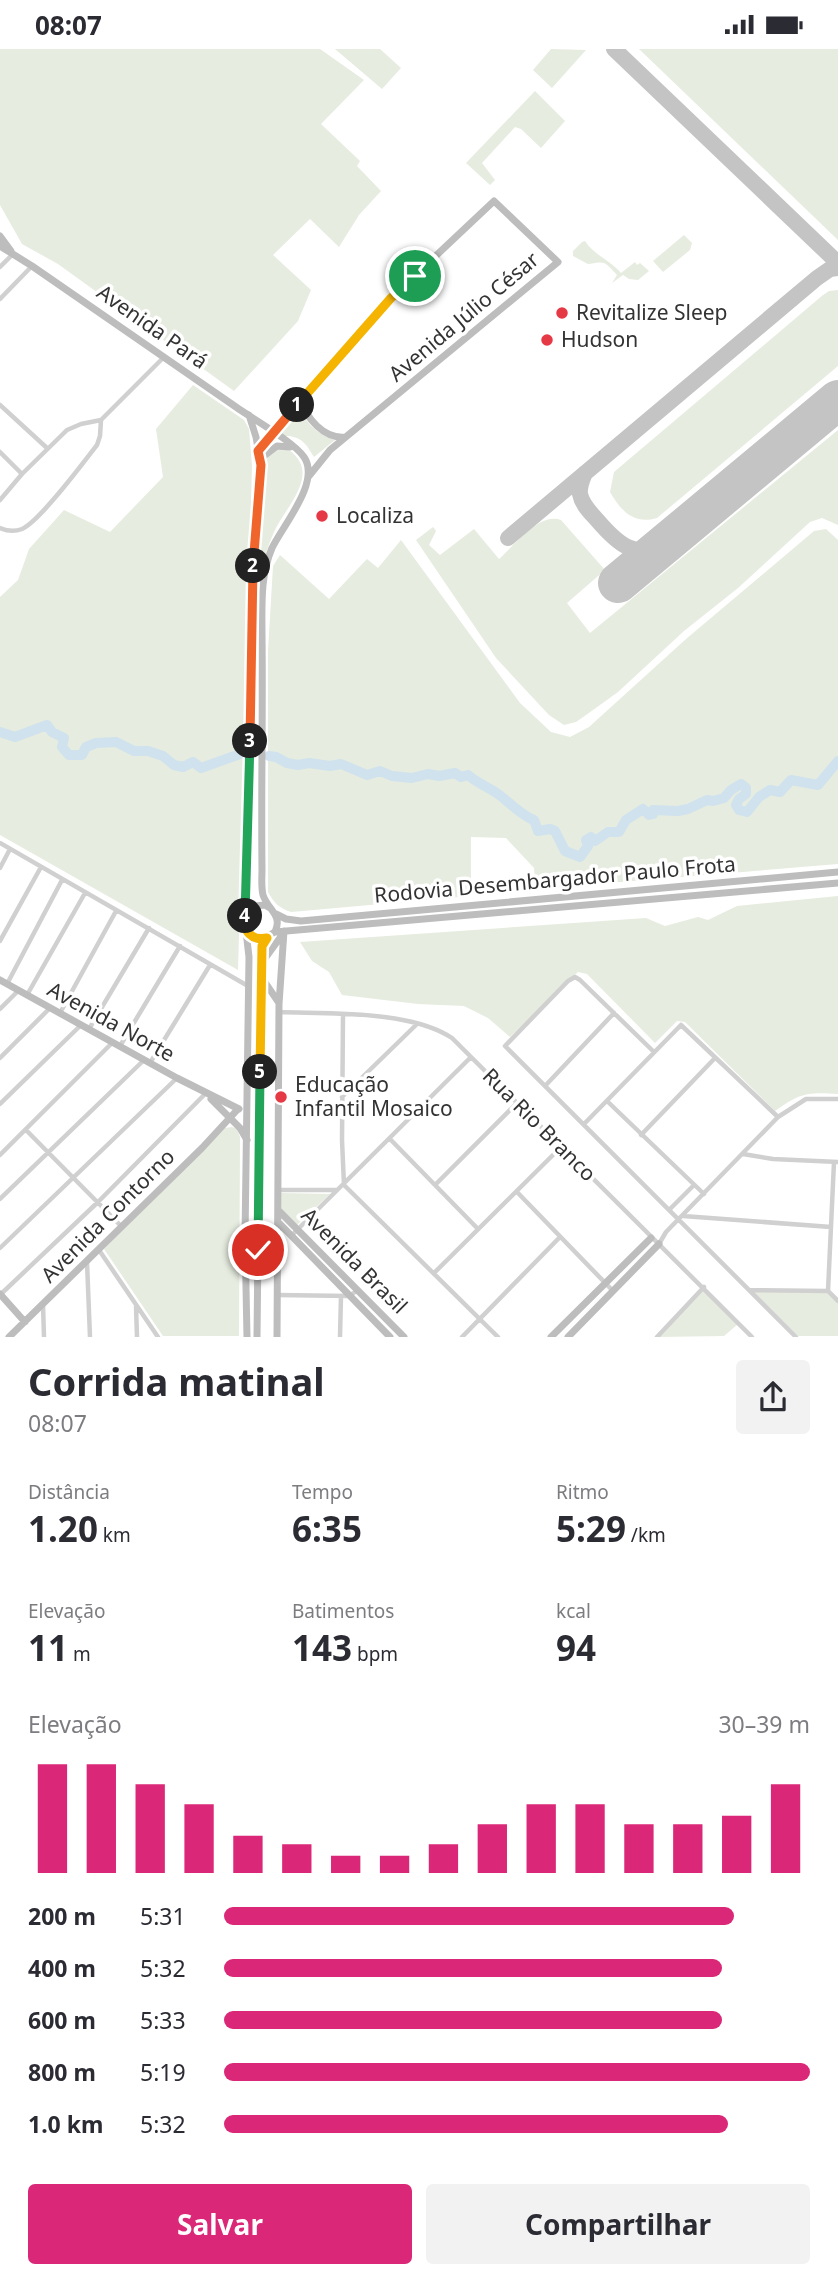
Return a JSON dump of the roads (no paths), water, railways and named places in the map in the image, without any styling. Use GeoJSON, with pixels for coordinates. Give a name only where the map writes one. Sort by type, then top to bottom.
{"type":"FeatureCollection","features":[{"type":"Feature","properties":{"kind":"street","name":"Avenida Júlio César"},"geometry":{"type":"LineString","coordinates":[[258,451],[391,298],[494,201],[558,262],[326,455],[309,476],[306,487],[272,548],[262,582],[262,893],[274,912]]}},
{"type":"Feature","properties":{"kind":"street","name":"Avenida Pará"},"geometry":{"type":"LineString","coordinates":[[0,236],[13,252]]}},
{"type":"Feature","properties":{"kind":"street","name":"Avenida Pará"},"geometry":{"type":"LineString","coordinates":[[0,246],[13,252],[273,433]]}},
{"type":"Feature","properties":{"kind":"street"},"geometry":{"type":"LineString","coordinates":[[0,267],[13,252]]}},
{"type":"Feature","properties":{"kind":"street"},"geometry":{"type":"LineString","coordinates":[[0,299],[32,266]]}},
{"type":"Feature","properties":{"kind":"street"},"geometry":{"type":"LineString","coordinates":[[0,500],[47,448],[74,426],[101,420],[164,357]]}},
{"type":"Feature","properties":{"kind":"street"},"geometry":{"type":"LineString","coordinates":[[301,400],[307,415],[315,424],[338,438],[347,437]]}},
{"type":"Feature","properties":{"kind":"street"},"geometry":{"type":"LineString","coordinates":[[0,405],[47,448]]}},
{"type":"Feature","properties":{"kind":"street"},"geometry":{"type":"LineString","coordinates":[[248,415],[254,429],[261,465]]}},
{"type":"Feature","properties":{"kind":"street"},"geometry":{"type":"LineString","coordinates":[[0,528],[25,528],[41,512],[97,445],[101,420]]}},
{"type":"Feature","properties":{"kind":"street"},"geometry":{"type":"LineString","coordinates":[[273,433],[305,458],[309,476]]}},
{"type":"Feature","properties":{"kind":"street"},"geometry":{"type":"LineString","coordinates":[[247,1336],[245,1236],[249,957],[245,916],[253,567],[264,456],[277,446],[294,447]]}},
{"type":"Feature","properties":{"kind":"street"},"geometry":{"type":"LineString","coordinates":[[0,452],[22,474]]}},
{"type":"Feature","properties":{"kind":"street"},"geometry":{"type":"LineString","coordinates":[[0,843],[248,987]]}},
{"type":"Feature","properties":{"kind":"street"},"geometry":{"type":"LineString","coordinates":[[0,868],[10,849]]}},
{"type":"Feature","properties":{"kind":"street"},"geometry":{"type":"LineString","coordinates":[[0,941],[41,867]]}},
{"type":"Feature","properties":{"kind":"street","name":"Rodovia Desembargador Paulo Frota"},"geometry":{"type":"LineString","coordinates":[[274,912],[286,919],[301,921],[838,872]]}},
{"type":"Feature","properties":{"kind":"street"},"geometry":{"type":"LineString","coordinates":[[4,982],[62,880]]}},
{"type":"Feature","properties":{"kind":"street","name":"Rodovia Desembargador Paulo Frota"},"geometry":{"type":"LineString","coordinates":[[275,932],[838,883]]}},
{"type":"Feature","properties":{"kind":"street"},"geometry":{"type":"LineString","coordinates":[[27,995],[85,893]]}},
{"type":"Feature","properties":{"kind":"street"},"geometry":{"type":"LineString","coordinates":[[245,916],[251,908],[260,905],[274,912],[278,923],[275,932],[262,946],[261,964],[257,1336]]}},
{"type":"Feature","properties":{"kind":"street"},"geometry":{"type":"LineString","coordinates":[[60,1013],[116,911]]}},
{"type":"Feature","properties":{"kind":"street"},"geometry":{"type":"LineString","coordinates":[[89,1029],[149,928]]}},
{"type":"Feature","properties":{"kind":"street"},"geometry":{"type":"LineString","coordinates":[[246,930],[253,937],[267,938]]}},
{"type":"Feature","properties":{"kind":"street"},"geometry":{"type":"LineString","coordinates":[[261,964],[284,931]]}},
{"type":"Feature","properties":{"kind":"street"},"geometry":{"type":"LineString","coordinates":[[277,1336],[279,1008],[284,931]]}},
{"type":"Feature","properties":{"kind":"street"},"geometry":{"type":"LineString","coordinates":[[120,1046],[180,946]]}},
{"type":"Feature","properties":{"kind":"street"},"geometry":{"type":"LineString","coordinates":[[0,1199],[147,1061],[210,965]]}},
{"type":"Feature","properties":{"kind":"street"},"geometry":{"type":"LineString","coordinates":[[261,977],[279,1008]]}},
{"type":"Feature","properties":{"kind":"street"},"geometry":{"type":"LineString","coordinates":[[654,1052],[580,980],[573,978],[505,1046],[681,1217],[796,1336]]}},
{"type":"Feature","properties":{"kind":"street","name":"Avenida Norte"},"geometry":{"type":"LineString","coordinates":[[4,982],[205,1094]]}},
{"type":"Feature","properties":{"kind":"street"},"geometry":{"type":"LineString","coordinates":[[0,1009],[19,990]]}},
{"type":"Feature","properties":{"kind":"street"},"geometry":{"type":"LineString","coordinates":[[0,1058],[50,1008]]}},
{"type":"Feature","properties":{"kind":"street","name":"Rua Rio Branco"},"geometry":{"type":"LineString","coordinates":[[279,1008],[398,1020],[445,1034],[752,1336]]}},
{"type":"Feature","properties":{"kind":"street"},"geometry":{"type":"LineString","coordinates":[[545,1086],[614,1013]]}},
{"type":"Feature","properties":{"kind":"street"},"geometry":{"type":"LineString","coordinates":[[343,1014],[344,1185],[498,1336]]}},
{"type":"Feature","properties":{"kind":"street"},"geometry":{"type":"LineString","coordinates":[[0,1104],[81,1025]]}},
{"type":"Feature","properties":{"kind":"street"},"geometry":{"type":"LineString","coordinates":[[342,1097],[417,1025]]}},
{"type":"Feature","properties":{"kind":"street"},"geometry":{"type":"LineString","coordinates":[[584,1124],[682,1025],[778,1117]]}},
{"type":"Feature","properties":{"kind":"street"},"geometry":{"type":"LineString","coordinates":[[0,1155],[112,1042]]}},
{"type":"Feature","properties":{"kind":"street"},"geometry":{"type":"LineString","coordinates":[[291,1236],[471,1057]]}},
{"type":"Feature","properties":{"kind":"street"},"geometry":{"type":"LineString","coordinates":[[641,1135],[715,1058]]}},
{"type":"Feature","properties":{"kind":"street"},"geometry":{"type":"LineString","coordinates":[[0,1248],[177,1078]]}},
{"type":"Feature","properties":{"kind":"street"},"geometry":{"type":"LineString","coordinates":[[205,1094],[247,1113]]}},
{"type":"Feature","properties":{"kind":"street"},"geometry":{"type":"LineString","coordinates":[[205,1094],[247,1141]]}},
{"type":"Feature","properties":{"kind":"street"},"geometry":{"type":"LineString","coordinates":[[25,1322],[0,1294],[98,1202],[205,1094]]}},
{"type":"Feature","properties":{"kind":"street"},"geometry":{"type":"LineString","coordinates":[[568,1336],[778,1117],[806,1099],[838,1099]]}},
{"type":"Feature","properties":{"kind":"street"},"geometry":{"type":"LineString","coordinates":[[607,1101],[704,1194]]}},
{"type":"Feature","properties":{"kind":"street"},"geometry":{"type":"LineString","coordinates":[[435,1185],[517,1103]]}},
{"type":"Feature","properties":{"kind":"street"},"geometry":{"type":"LineString","coordinates":[[218,1130],[219,1107]]}},
{"type":"Feature","properties":{"kind":"street","name":"Avenida Contorno"},"geometry":{"type":"LineString","coordinates":[[9,1336],[238,1109]]}},
{"type":"Feature","properties":{"kind":"street"},"geometry":{"type":"LineString","coordinates":[[26,1130],[121,1226]]}},
{"type":"Feature","properties":{"kind":"street"},"geometry":{"type":"LineString","coordinates":[[390,1139],[478,1229]]}},
{"type":"Feature","properties":{"kind":"street"},"geometry":{"type":"LineString","coordinates":[[0,1142],[6,1149]]}},
{"type":"Feature","properties":{"kind":"street"},"geometry":{"type":"LineString","coordinates":[[434,1273],[561,1147]]}},
{"type":"Feature","properties":{"kind":"street"},"geometry":{"type":"LineString","coordinates":[[743,1154],[773,1159],[836,1162],[828,1291]]}},
{"type":"Feature","properties":{"kind":"street"},"geometry":{"type":"LineString","coordinates":[[670,1209],[694,1185]]}},
{"type":"Feature","properties":{"kind":"street"},"geometry":{"type":"LineString","coordinates":[[278,1190],[338,1190]]}},
{"type":"Feature","properties":{"kind":"street"},"geometry":{"type":"LineString","coordinates":[[517,1192],[613,1291]]}},
{"type":"Feature","properties":{"kind":"street","name":"Avenida Brasil"},"geometry":{"type":"LineString","coordinates":[[279,1211],[404,1336]]}},
{"type":"Feature","properties":{"kind":"street"},"geometry":{"type":"LineString","coordinates":[[681,1217],[831,1227]]}},
{"type":"Feature","properties":{"kind":"street","name":"Avenida Brasil"},"geometry":{"type":"LineString","coordinates":[[279,1223],[345,1296],[390,1336]]}},
{"type":"Feature","properties":{"kind":"street"},"geometry":{"type":"LineString","coordinates":[[551,1336],[651,1238],[666,1232]]}},
{"type":"Feature","properties":{"kind":"street"},"geometry":{"type":"LineString","coordinates":[[462,1336],[560,1237]]}},
{"type":"Feature","properties":{"kind":"street"},"geometry":{"type":"LineString","coordinates":[[98,1249],[158,1336]]}},
{"type":"Feature","properties":{"kind":"street"},"geometry":{"type":"LineString","coordinates":[[87,1261],[90,1336]]}},
{"type":"Feature","properties":{"kind":"street"},"geometry":{"type":"LineString","coordinates":[[657,1336],[704,1287]]}},
{"type":"Feature","properties":{"kind":"street"},"geometry":{"type":"LineString","coordinates":[[277,1295],[345,1296],[358,1290]]}},
{"type":"Feature","properties":{"kind":"street"},"geometry":{"type":"LineString","coordinates":[[750,1290],[828,1291],[838,1301]]}},
{"type":"Feature","properties":{"kind":"street"},"geometry":{"type":"LineString","coordinates":[[340,1336],[345,1296]]}},
{"type":"Feature","properties":{"kind":"street"},"geometry":{"type":"LineString","coordinates":[[43,1304],[44,1336]]}},
{"type":"Feature","properties":{"kind":"street"},"geometry":{"type":"LineString","coordinates":[[136,1305],[137,1336]]}},
{"type":"Feature","properties":{"kind":"waterway"},"geometry":{"type":"LineString","coordinates":[[0,732],[15,737],[47,725],[52,732],[64,738],[62,747],[69,755],[82,755],[86,747],[96,743],[116,742],[134,751],[148,751],[163,756],[174,765],[183,767],[193,762],[201,768],[240,754]]}},
{"type":"Feature","properties":{"kind":"waterway"},"geometry":{"type":"LineString","coordinates":[[269,756],[298,765],[341,764],[367,775],[380,771],[392,776],[412,778],[428,774],[439,776],[455,773],[461,777],[468,775],[534,820],[538,831],[555,831],[565,851],[580,857],[588,846],[586,840],[591,837],[595,841],[608,832],[619,832],[626,820],[643,809],[649,815],[653,814],[653,810],[688,809],[707,800],[724,798],[741,784],[746,788],[746,794],[736,805],[739,810],[747,812],[759,797],[770,790],[780,792],[791,780],[818,785],[838,761]]}},
{"type":"Feature","properties":{"kind":"place","name":"Revitalize Sleep"},"geometry":{"type":"Point","coordinates":[562,313]}},
{"type":"Feature","properties":{"kind":"place","name":"Hudson"},"geometry":{"type":"Point","coordinates":[547,340]}},
{"type":"Feature","properties":{"kind":"place","name":"Localiza"},"geometry":{"type":"Point","coordinates":[322,516]}},
{"type":"Feature","properties":{"kind":"place","name":"Educação Infantil Mosaico"},"geometry":{"type":"Point","coordinates":[281,1097]}}]}
